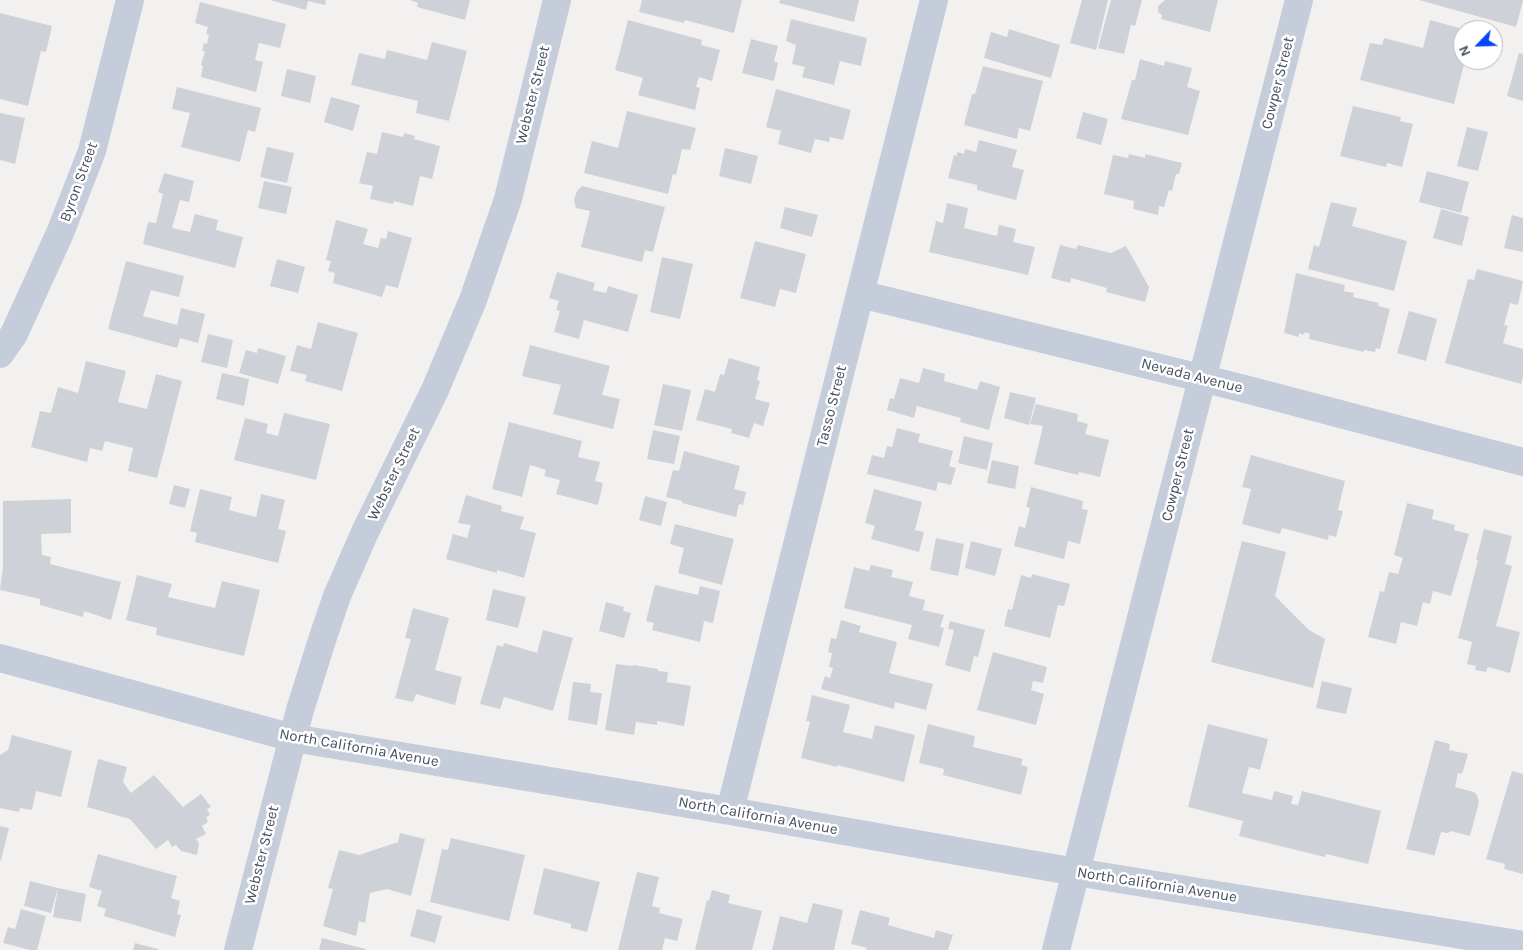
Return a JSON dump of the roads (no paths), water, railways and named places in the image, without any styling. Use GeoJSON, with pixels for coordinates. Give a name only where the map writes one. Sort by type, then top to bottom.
{"type":"FeatureCollection","features":[{"type":"Feature","properties":{"kind":"street","name":"Byron Street"},"geometry":{"type":"LineString","coordinates":[[0,354],[14,334],[60,233],[92,152],[130,0]]}},
{"type":"Feature","properties":{"kind":"street","name":"Webster Street"},"geometry":{"type":"LineString","coordinates":[[238,950],[293,738],[320,646],[337,596],[364,532],[435,390],[473,300],[508,199],[557,0]]}},
{"type":"Feature","properties":{"kind":"street","name":"Tasso Street"},"geometry":{"type":"LineString","coordinates":[[730,811],[934,0]]}},
{"type":"Feature","properties":{"kind":"street","name":"Cowper Street"},"geometry":{"type":"LineString","coordinates":[[1056,950],[1299,0]]}},
{"type":"Feature","properties":{"kind":"street","name":"Nevada Avenue"},"geometry":{"type":"LineString","coordinates":[[860,294],[1202,379],[1523,462]]}},
{"type":"Feature","properties":{"kind":"street","name":"North California Avenue"},"geometry":{"type":"LineString","coordinates":[[0,658],[293,738],[730,811],[1076,872],[1523,945]]}}]}
